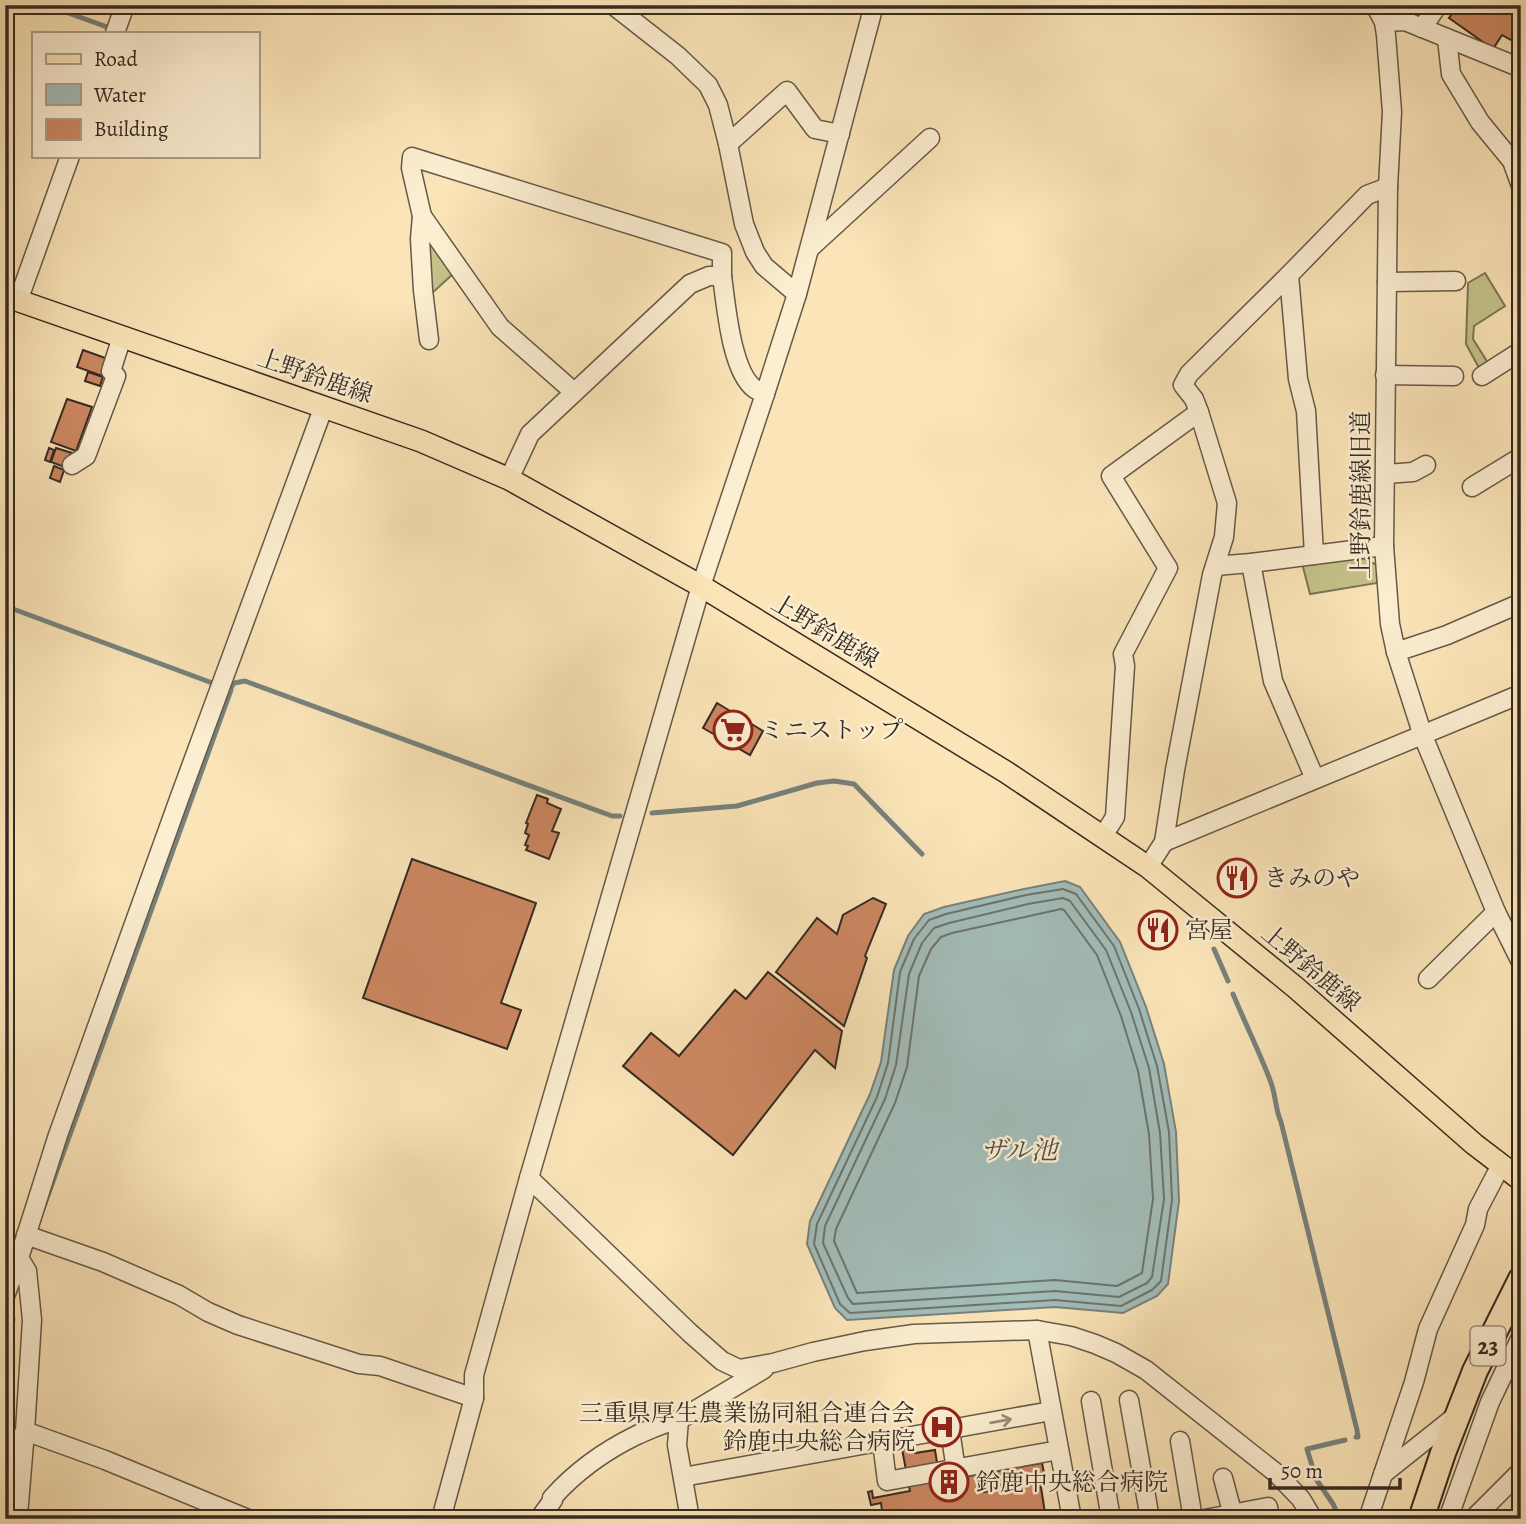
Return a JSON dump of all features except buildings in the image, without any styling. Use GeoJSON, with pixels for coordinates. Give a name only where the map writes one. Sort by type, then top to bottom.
{"type":"FeatureCollection","features":[{"type":"Feature","properties":{"kind":"highway","name":"23"},"geometry":{"type":"LineString","coordinates":[[1421,1519],[1475,1371],[1521,1279]]}},
{"type":"Feature","properties":{"kind":"main road","name":"上野鈴鹿線"},"geometry":{"type":"LineString","coordinates":[[9,300],[421,441],[509,479],[701,586],[1006,772],[1148,867],[1295,987],[1474,1144],[1521,1181]]}},
{"type":"Feature","properties":{"kind":"street"},"geometry":{"type":"LineString","coordinates":[[115,32],[125,5]]}},
{"type":"Feature","properties":{"kind":"street"},"geometry":{"type":"LineString","coordinates":[[613,5],[678,56],[708,85],[718,106],[744,224],[755,252],[764,266],[796,294]]}},
{"type":"Feature","properties":{"kind":"street"},"geometry":{"type":"LineString","coordinates":[[442,1519],[474,1398],[474,1375],[529,1178],[701,586],[810,248],[874,5]]}},
{"type":"Feature","properties":{"kind":"street","name":"上野鈴鹿線旧道"},"geometry":{"type":"LineString","coordinates":[[1375,5],[1384,22],[1392,112],[1388,187],[1384,545],[1390,624],[1396,652],[1423,736],[1496,912],[1521,962]]}},
{"type":"Feature","properties":{"kind":"street"},"geometry":{"type":"LineString","coordinates":[[1422,28],[1438,5]]}},
{"type":"Feature","properties":{"kind":"street"},"geometry":{"type":"LineString","coordinates":[[1384,22],[1405,21],[1521,68]]}},
{"type":"Feature","properties":{"kind":"street"},"geometry":{"type":"LineString","coordinates":[[1447,39],[1451,74],[1480,122],[1511,161],[1521,186]]}},
{"type":"Feature","properties":{"kind":"street"},"geometry":{"type":"LineString","coordinates":[[728,144],[787,91],[815,129],[839,134]]}},
{"type":"Feature","properties":{"kind":"street"},"geometry":{"type":"LineString","coordinates":[[810,248],[930,138]]}},
{"type":"Feature","properties":{"kind":"street"},"geometry":{"type":"LineString","coordinates":[[429,341],[420,239],[422,216],[411,168],[412,157],[722,253],[722,276],[731,338],[746,379],[755,389],[765,394]]}},
{"type":"Feature","properties":{"kind":"street"},"geometry":{"type":"LineString","coordinates":[[9,300],[69,158]]}},
{"type":"Feature","properties":{"kind":"street"},"geometry":{"type":"LineString","coordinates":[[1148,867],[1164,842],[1212,575],[1224,537],[1227,503],[1199,412],[1194,399],[1183,385],[1188,374],[1367,195],[1388,187]]}},
{"type":"Feature","properties":{"kind":"street"},"geometry":{"type":"LineString","coordinates":[[422,216],[500,327],[573,393]]}},
{"type":"Feature","properties":{"kind":"street"},"geometry":{"type":"LineString","coordinates":[[1289,275],[1297,379],[1306,411],[1314,555]]}},
{"type":"Feature","properties":{"kind":"street"},"geometry":{"type":"LineString","coordinates":[[509,479],[530,434],[573,393],[690,284],[709,276],[722,276]]}},
{"type":"Feature","properties":{"kind":"street"},"geometry":{"type":"LineString","coordinates":[[1387,282],[1456,281]]}},
{"type":"Feature","properties":{"kind":"street"},"geometry":{"type":"LineString","coordinates":[[72,465],[86,456],[116,376],[111,371],[122,337]]}},
{"type":"Feature","properties":{"kind":"street"},"geometry":{"type":"LineString","coordinates":[[1482,376],[1521,351]]}},
{"type":"Feature","properties":{"kind":"street"},"geometry":{"type":"LineString","coordinates":[[1385,375],[1454,376]]}},
{"type":"Feature","properties":{"kind":"street"},"geometry":{"type":"LineString","coordinates":[[5,1296],[58,1135],[183,786],[324,406]]}},
{"type":"Feature","properties":{"kind":"street"},"geometry":{"type":"LineString","coordinates":[[1103,836],[1115,817],[1125,666],[1123,654],[1167,568],[1111,476],[1199,412]]}},
{"type":"Feature","properties":{"kind":"street"},"geometry":{"type":"LineString","coordinates":[[1472,487],[1521,457]]}},
{"type":"Feature","properties":{"kind":"street"},"geometry":{"type":"LineString","coordinates":[[1385,474],[1413,472],[1426,465]]}},
{"type":"Feature","properties":{"kind":"street"},"geometry":{"type":"LineString","coordinates":[[1216,566],[1384,545]]}},
{"type":"Feature","properties":{"kind":"street"},"geometry":{"type":"LineString","coordinates":[[1251,563],[1273,681],[1315,779]]}},
{"type":"Feature","properties":{"kind":"street"},"geometry":{"type":"LineString","coordinates":[[1396,652],[1447,635],[1521,603]]}},
{"type":"Feature","properties":{"kind":"street"},"geometry":{"type":"LineString","coordinates":[[1164,842],[1521,695]]}},
{"type":"Feature","properties":{"kind":"street"},"geometry":{"type":"LineString","coordinates":[[1428,979],[1496,912]]}},
{"type":"Feature","properties":{"kind":"street"},"geometry":{"type":"LineString","coordinates":[[1368,1519],[1414,1382],[1428,1329],[1475,1225],[1478,1209],[1501,1165]]}},
{"type":"Feature","properties":{"kind":"street"},"geometry":{"type":"LineString","coordinates":[[529,1178],[690,1333],[722,1361],[739,1369],[865,1341],[914,1334],[1037,1330],[1071,1336],[1096,1344],[1146,1370],[1276,1473],[1301,1499],[1313,1519]]}},
{"type":"Feature","properties":{"kind":"street"},"geometry":{"type":"LineString","coordinates":[[27,1235],[116,1268],[238,1325],[359,1364],[380,1366],[474,1398]]}},
{"type":"Feature","properties":{"kind":"street"},"geometry":{"type":"LineString","coordinates":[[17,1519],[32,1320],[27,1271],[19,1258]]}},
{"type":"Feature","properties":{"kind":"street"},"geometry":{"type":"LineString","coordinates":[[1037,1330],[1072,1519]]}},
{"type":"Feature","properties":{"kind":"street"},"geometry":{"type":"LineString","coordinates":[[1448,1519],[1490,1402],[1521,1336]]}},
{"type":"Feature","properties":{"kind":"street"},"geometry":{"type":"LineString","coordinates":[[539,1519],[552,1497],[569,1479],[601,1454],[664,1423],[679,1420],[773,1363]]}},
{"type":"Feature","properties":{"kind":"street"},"geometry":{"type":"LineString","coordinates":[[1129,1400],[1150,1519]]}},
{"type":"Feature","properties":{"kind":"street"},"geometry":{"type":"LineString","coordinates":[[1091,1401],[1111,1519]]}},
{"type":"Feature","properties":{"kind":"street"},"geometry":{"type":"LineString","coordinates":[[682,1477],[882,1442],[929,1425],[950,1430],[1051,1411]]}},
{"type":"Feature","properties":{"kind":"street"},"geometry":{"type":"LineString","coordinates":[[1383,1474],[1458,1414]]}},
{"type":"Feature","properties":{"kind":"street"},"geometry":{"type":"LineString","coordinates":[[679,1420],[677,1445],[690,1519]]}},
{"type":"Feature","properties":{"kind":"street"},"geometry":{"type":"LineString","coordinates":[[950,1430],[956,1470]]}},
{"type":"Feature","properties":{"kind":"street"},"geometry":{"type":"LineString","coordinates":[[5,1435],[24,1437],[105,1460],[248,1519]]}},
{"type":"Feature","properties":{"kind":"street"},"geometry":{"type":"LineString","coordinates":[[1180,1441],[1193,1519]]}},
{"type":"Feature","properties":{"kind":"street"},"geometry":{"type":"LineString","coordinates":[[882,1442],[887,1481],[956,1470],[1061,1462]]}},
{"type":"Feature","properties":{"kind":"street"},"geometry":{"type":"LineString","coordinates":[[1473,1519],[1521,1471]]}},
{"type":"Feature","properties":{"kind":"street"},"geometry":{"type":"LineString","coordinates":[[1223,1478],[1233,1516]]}},
{"type":"Feature","properties":{"kind":"street"},"geometry":{"type":"LineString","coordinates":[[1205,1519],[1233,1516],[1268,1507],[1270,1519]]}},
{"type":"Feature","properties":{"kind":"shaded area"},"geometry":{"type":"Polygon","coordinates":[[[433,243],[454,273],[429,296],[425,249],[433,243]]]}},
{"type":"Feature","properties":{"kind":"shaded area"},"geometry":{"type":"Polygon","coordinates":[[[1485,273],[1505,306],[1474,326],[1473,339],[1488,363],[1479,368],[1466,344],[1468,283],[1485,273]]]}},
{"type":"Feature","properties":{"kind":"shaded area"},"geometry":{"type":"Polygon","coordinates":[[[1359,556],[1377,565],[1377,583],[1310,594],[1302,563],[1359,556]]]}},
{"type":"Feature","properties":{"kind":"water","name":"ザル池"},"geometry":{"type":"Polygon","coordinates":[[[1065,881],[1080,887],[1120,942],[1146,1007],[1164,1064],[1176,1132],[1179,1201],[1168,1284],[1157,1296],[1123,1313],[1055,1307],[847,1320],[835,1308],[807,1244],[810,1221],[870,1094],[881,1062],[894,970],[908,936],[924,914],[944,907],[1065,881]]]}},
{"type":"Feature","properties":{"kind":"waterway"},"geometry":{"type":"LineString","coordinates":[[46,5],[110,28]]}},
{"type":"Feature","properties":{"kind":"waterway"},"geometry":{"type":"LineString","coordinates":[[5,606],[215,684]]}},
{"type":"Feature","properties":{"kind":"waterway"},"geometry":{"type":"LineString","coordinates":[[230,689],[234,683],[245,681],[612,816],[620,816]]}},
{"type":"Feature","properties":{"kind":"waterway"},"geometry":{"type":"LineString","coordinates":[[43,1209],[231,690]]}},
{"type":"Feature","properties":{"kind":"waterway"},"geometry":{"type":"LineString","coordinates":[[652,813],[737,806],[817,783],[834,781],[854,784],[922,854]]}},
{"type":"Feature","properties":{"kind":"waterway"},"geometry":{"type":"LineString","coordinates":[[1214,949],[1228,981]]}},
{"type":"Feature","properties":{"kind":"waterway"},"geometry":{"type":"LineString","coordinates":[[1233,994],[1272,1085],[1357,1430],[1356,1437]]}},
{"type":"Feature","properties":{"kind":"waterway"},"geometry":{"type":"LineString","coordinates":[[5,1347],[13,1320]]}},
{"type":"Feature","properties":{"kind":"waterway"},"geometry":{"type":"LineString","coordinates":[[1340,1519],[1316,1479],[1307,1449],[1345,1440]]}},
{"type":"Feature","properties":{"kind":"place","name":"ミニストップ"},"geometry":{"type":"Point","coordinates":[733,730]}},
{"type":"Feature","properties":{"kind":"place","name":"きみのや"},"geometry":{"type":"Point","coordinates":[1237,878]}},
{"type":"Feature","properties":{"kind":"place","name":"宮屋"},"geometry":{"type":"Point","coordinates":[1158,930]}},
{"type":"Feature","properties":{"kind":"place","name":"三重県厚生農業協同組合連合会 鈴鹿中央総合病院"},"geometry":{"type":"Point","coordinates":[942,1427]}},
{"type":"Feature","properties":{"kind":"place","name":"鈴鹿中央総合病院"},"geometry":{"type":"Point","coordinates":[949,1482]}}]}
